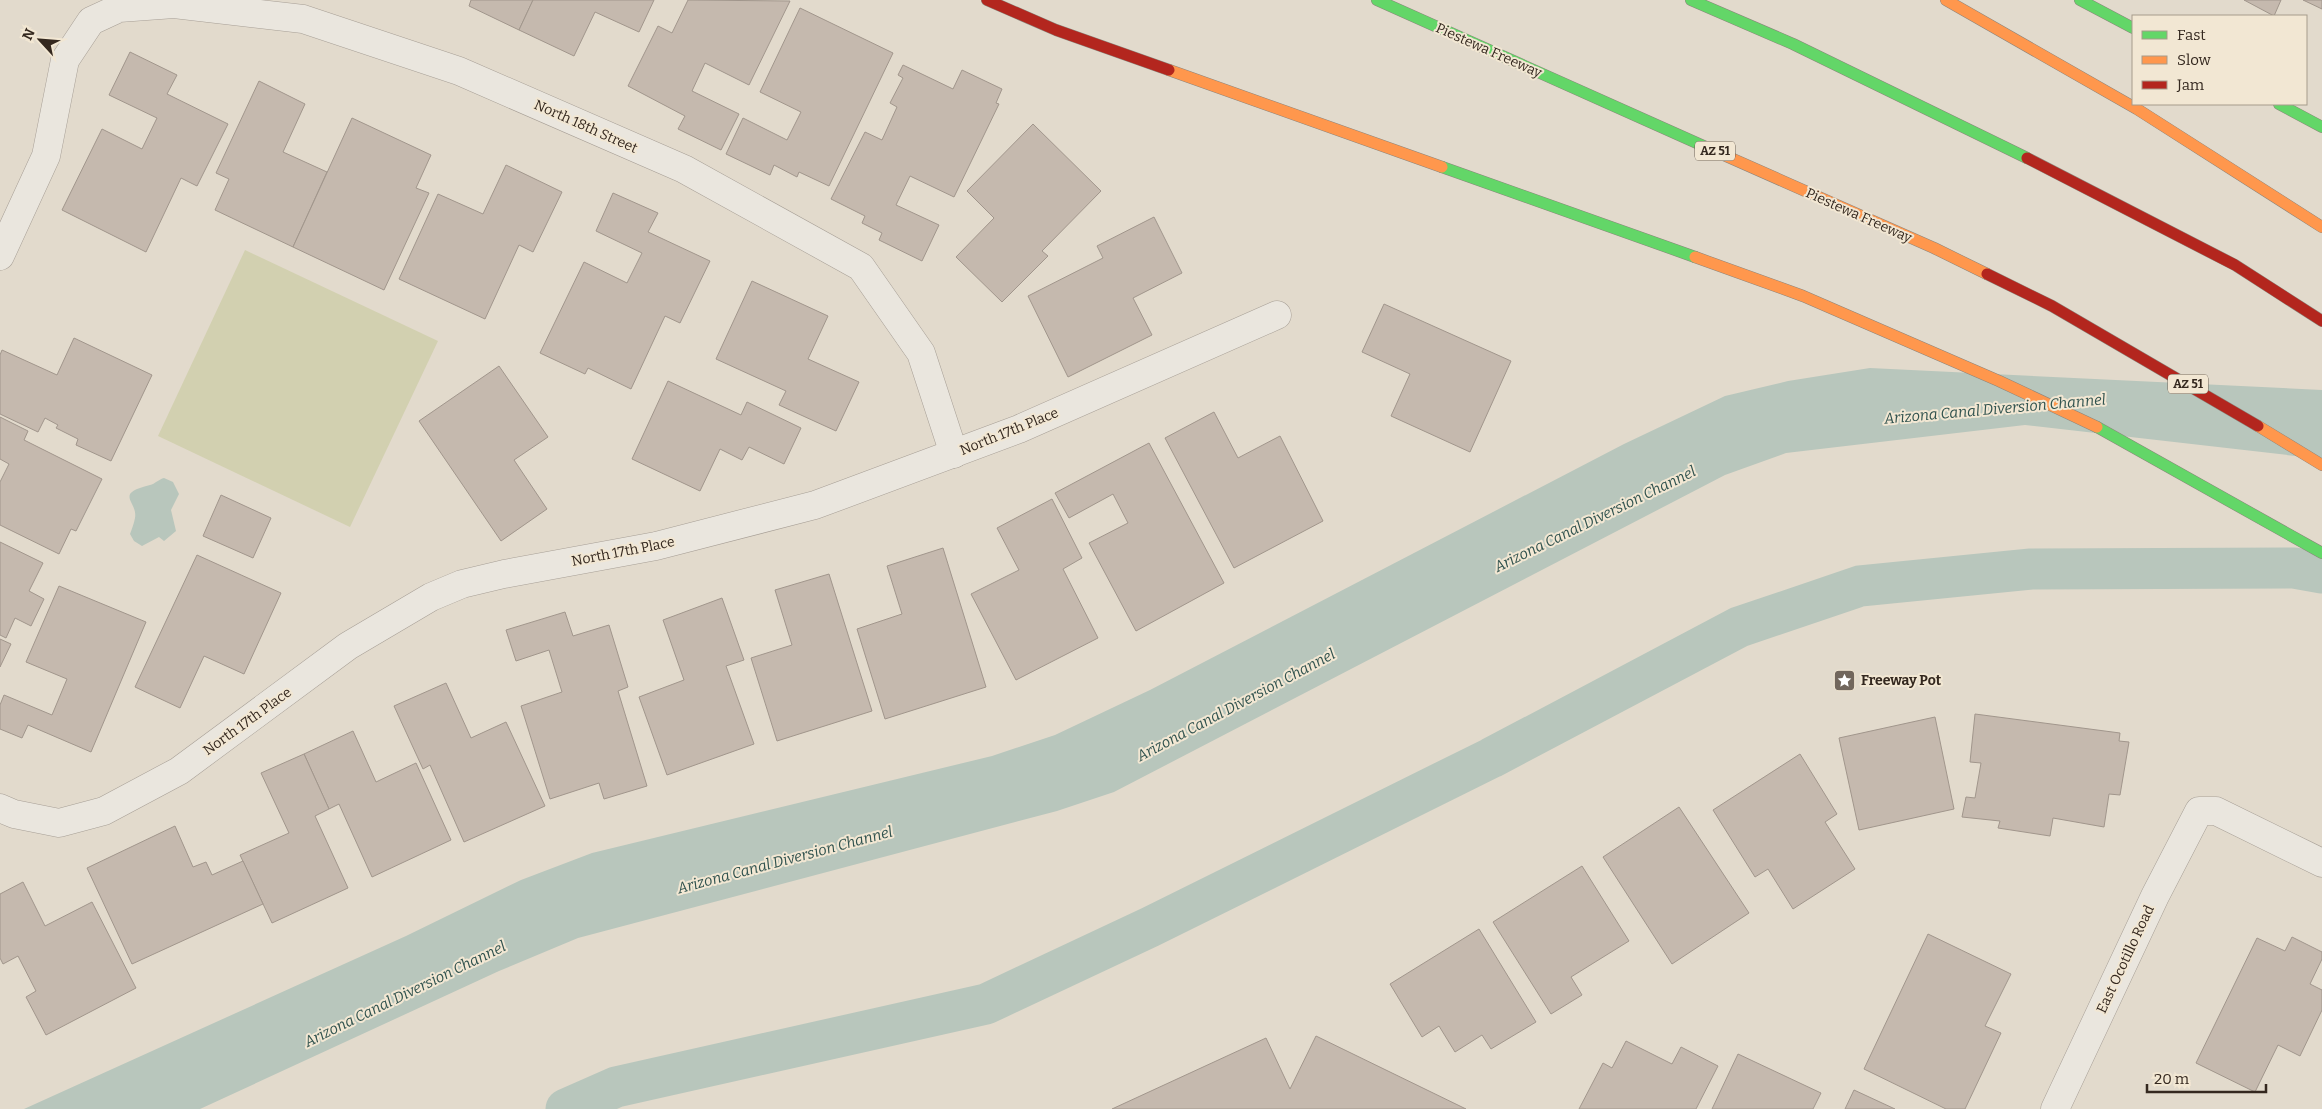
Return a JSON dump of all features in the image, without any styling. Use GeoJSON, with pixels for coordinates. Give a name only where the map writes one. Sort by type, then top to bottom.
{"type":"FeatureCollection","features":[{"type":"Feature","properties":{"kind":"highway"},"geometry":{"type":"LineString","coordinates":[[987,0],[1056,30],[1803,296],[2000,380],[2104,431],[2322,553]]}},
{"type":"Feature","properties":{"kind":"highway","name":"Piestewa Freeway"},"geometry":{"type":"LineString","coordinates":[[1377,0],[1934,248],[2052,306],[2165,370],[2322,465]]}},
{"type":"Feature","properties":{"kind":"highway"},"geometry":{"type":"LineString","coordinates":[[1691,0],[1793,44],[2010,149],[2235,265],[2322,321]]}},
{"type":"Feature","properties":{"kind":"highway"},"geometry":{"type":"LineString","coordinates":[[1946,0],[2050,57],[2232,166],[2322,227]]}},
{"type":"Feature","properties":{"kind":"highway"},"geometry":{"type":"LineString","coordinates":[[2080,0],[2132,27]]}},
{"type":"Feature","properties":{"kind":"highway"},"geometry":{"type":"LineString","coordinates":[[2281,105],[2322,127]]}},
{"type":"Feature","properties":{"kind":"street","name":"North 18th Street"},"geometry":{"type":"LineString","coordinates":[[0,255],[46,156],[65,60],[91,21],[119,8],[174,4],[303,18],[459,70],[684,169],[861,267],[921,353],[954,454]]}},
{"type":"Feature","properties":{"kind":"street","name":"North 17th Place"},"geometry":{"type":"LineString","coordinates":[[0,808],[14,814],[59,823],[104,811],[179,771],[348,646],[431,597],[462,584],[504,574],[656,546],[815,505],[1019,429],[1277,315]]}},
{"type":"Feature","properties":{"kind":"street","name":"East Ocotillo Road"},"geometry":{"type":"LineString","coordinates":[[2055,1109],[2155,896],[2199,811],[2216,811],[2322,863]]}},
{"type":"Feature","properties":{"kind":"shaded area"},"geometry":{"type":"Polygon","coordinates":[[[245,250],[438,341],[350,527],[158,436],[245,250]]]}},
{"type":"Feature","properties":{"kind":"water","name":"Arizona Canal Diversion Channel"},"geometry":{"type":"Polygon","coordinates":[[[1870,368],[2322,390],[2322,459],[2025,425],[1786,453],[1725,475],[1114,792],[1057,811],[578,938],[499,971],[200,1109],[24,1109],[406,936],[521,880],[592,853],[992,756],[1055,735],[1150,690],[1624,444],[1725,396],[1788,381],[1870,368]]]}},
{"type":"Feature","properties":{"kind":"water"},"geometry":{"type":"Polygon","coordinates":[[[164,478],[173,482],[179,494],[171,510],[176,531],[164,541],[159,537],[142,546],[134,541],[130,534],[135,520],[135,512],[130,495],[139,488],[164,478]]]}},
{"type":"Feature","properties":{"kind":"building"},"geometry":{"type":"Polygon","coordinates":[[[471,0],[533,0],[519,30],[469,6],[471,0]]]}},
{"type":"Feature","properties":{"kind":"building"},"geometry":{"type":"Polygon","coordinates":[[[533,0],[654,0],[639,32],[595,12],[574,56],[519,30],[533,0]]]}},
{"type":"Feature","properties":{"kind":"building"},"geometry":{"type":"Polygon","coordinates":[[[688,0],[790,1],[749,85],[705,63],[692,91],[739,114],[721,150],[678,129],[685,116],[628,86],[658,26],[672,33],[688,0]]]}},
{"type":"Feature","properties":{"kind":"building"},"geometry":{"type":"Polygon","coordinates":[[[2244,0],[2281,0],[2274,15],[2244,0]]]}},
{"type":"Feature","properties":{"kind":"building"},"geometry":{"type":"Polygon","coordinates":[[[2303,0],[2322,0],[2322,9],[2303,0]]]}},
{"type":"Feature","properties":{"kind":"building"},"geometry":{"type":"Polygon","coordinates":[[[800,8],[893,53],[829,186],[799,172],[797,177],[774,165],[770,175],[726,154],[743,118],[787,140],[801,112],[760,92],[800,8]]]}},
{"type":"Feature","properties":{"kind":"building"},"geometry":{"type":"Polygon","coordinates":[[[130,52],[177,75],[167,94],[228,124],[197,186],[181,178],[146,252],[62,210],[102,129],[142,149],[157,118],[109,95],[130,52]]]}},
{"type":"Feature","properties":{"kind":"building"},"geometry":{"type":"Polygon","coordinates":[[[903,65],[953,89],[962,70],[1002,89],[996,103],[999,104],[954,197],[910,176],[896,205],[939,225],[922,261],[879,240],[882,233],[862,223],[865,216],[831,199],[865,132],[882,140],[897,107],[890,103],[903,78],[898,75],[903,65]]]}},
{"type":"Feature","properties":{"kind":"building"},"geometry":{"type":"Polygon","coordinates":[[[259,81],[305,104],[283,152],[327,172],[293,247],[215,210],[229,179],[216,173],[259,81]]]}},
{"type":"Feature","properties":{"kind":"building"},"geometry":{"type":"Polygon","coordinates":[[[352,118],[431,155],[416,188],[429,193],[384,290],[293,247],[352,118]]]}},
{"type":"Feature","properties":{"kind":"building"},"geometry":{"type":"Polygon","coordinates":[[[1033,124],[1101,191],[1042,251],[1048,256],[1002,302],[956,257],[994,218],[967,191],[1033,124]]]}},
{"type":"Feature","properties":{"kind":"building"},"geometry":{"type":"Polygon","coordinates":[[[506,165],[562,192],[533,252],[519,245],[485,319],[399,279],[438,194],[483,214],[506,165]]]}},
{"type":"Feature","properties":{"kind":"building"},"geometry":{"type":"Polygon","coordinates":[[[613,193],[658,213],[648,232],[710,261],[680,323],[665,316],[631,389],[588,368],[585,374],[540,353],[584,262],[627,283],[642,253],[596,231],[613,193]]]}},
{"type":"Feature","properties":{"kind":"building"},"geometry":{"type":"Polygon","coordinates":[[[1154,217],[1182,273],[1133,298],[1152,335],[1068,377],[1028,296],[1103,258],[1097,246],[1154,217]]]}},
{"type":"Feature","properties":{"kind":"building"},"geometry":{"type":"Polygon","coordinates":[[[752,281],[828,316],[808,359],[859,382],[836,431],[779,405],[786,391],[716,359],[752,281]]]}},
{"type":"Feature","properties":{"kind":"building"},"geometry":{"type":"Polygon","coordinates":[[[1384,304],[1511,361],[1470,452],[1391,416],[1410,374],[1362,352],[1384,304]]]}},
{"type":"Feature","properties":{"kind":"building"},"geometry":{"type":"Polygon","coordinates":[[[74,338],[152,375],[111,461],[76,445],[78,439],[56,428],[58,425],[45,418],[38,432],[0,414],[0,355],[2,350],[57,375],[74,338]]]}},
{"type":"Feature","properties":{"kind":"building"},"geometry":{"type":"Polygon","coordinates":[[[499,366],[548,437],[514,460],[547,509],[501,541],[419,421],[499,366]]]}},
{"type":"Feature","properties":{"kind":"building"},"geometry":{"type":"Polygon","coordinates":[[[668,381],[741,415],[747,402],[801,428],[784,464],[749,447],[742,460],[720,449],[700,491],[632,459],[668,381]]]}},
{"type":"Feature","properties":{"kind":"building"},"geometry":{"type":"Polygon","coordinates":[[[1214,412],[1238,458],[1280,436],[1323,521],[1234,568],[1165,438],[1214,412]]]}},
{"type":"Feature","properties":{"kind":"building"},"geometry":{"type":"Polygon","coordinates":[[[0,417],[28,431],[24,440],[102,479],[76,531],[71,529],[59,554],[0,525],[0,482],[9,464],[0,459],[0,417]]]}},
{"type":"Feature","properties":{"kind":"building"},"geometry":{"type":"Polygon","coordinates":[[[1149,443],[1224,583],[1136,631],[1089,543],[1128,523],[1113,494],[1069,518],[1055,493],[1149,443]]]}},
{"type":"Feature","properties":{"kind":"building"},"geometry":{"type":"Polygon","coordinates":[[[221,495],[271,518],[253,558],[203,536],[221,495]]]}},
{"type":"Feature","properties":{"kind":"building"},"geometry":{"type":"Polygon","coordinates":[[[1052,499],[1082,558],[1063,569],[1098,638],[1016,680],[971,594],[1019,570],[997,528],[1052,499]]]}},
{"type":"Feature","properties":{"kind":"building"},"geometry":{"type":"Polygon","coordinates":[[[0,542],[43,563],[29,591],[44,599],[31,626],[15,618],[6,638],[0,635],[0,542]]]}},
{"type":"Feature","properties":{"kind":"building"},"geometry":{"type":"Polygon","coordinates":[[[943,548],[986,687],[885,719],[857,629],[902,614],[887,566],[943,548]]]}},
{"type":"Feature","properties":{"kind":"building"},"geometry":{"type":"Polygon","coordinates":[[[197,555],[281,593],[244,674],[204,656],[180,708],[135,687],[197,555]]]}},
{"type":"Feature","properties":{"kind":"building"},"geometry":{"type":"Polygon","coordinates":[[[829,574],[872,711],[777,741],[751,658],[792,645],[775,590],[829,574]]]}},
{"type":"Feature","properties":{"kind":"building"},"geometry":{"type":"Polygon","coordinates":[[[59,586],[146,622],[91,752],[28,725],[22,738],[0,729],[0,705],[4,695],[52,715],[67,679],[26,662],[59,586]]]}},
{"type":"Feature","properties":{"kind":"building"},"geometry":{"type":"Polygon","coordinates":[[[722,598],[744,660],[726,666],[754,744],[667,775],[639,697],[684,680],[663,620],[722,598]]]}},
{"type":"Feature","properties":{"kind":"building"},"geometry":{"type":"Polygon","coordinates":[[[565,612],[573,636],[609,625],[628,687],[618,691],[647,786],[604,799],[599,783],[550,799],[521,706],[562,692],[549,650],[516,661],[506,630],[565,612]]]}},
{"type":"Feature","properties":{"kind":"building"},"geometry":{"type":"Polygon","coordinates":[[[0,639],[11,644],[0,667],[0,639]]]}},
{"type":"Feature","properties":{"kind":"building"},"geometry":{"type":"Polygon","coordinates":[[[446,683],[471,738],[506,722],[545,806],[464,842],[430,765],[423,769],[394,706],[446,683]]]}},
{"type":"Feature","properties":{"kind":"building"},"geometry":{"type":"Polygon","coordinates":[[[1975,714],[2120,733],[2119,741],[2129,742],[2120,795],[2109,794],[2104,827],[2053,818],[2050,836],[1998,828],[2000,821],[1962,817],[1966,797],[1975,798],[1981,763],[1970,762],[1975,714]]]}},
{"type":"Feature","properties":{"kind":"building"},"geometry":{"type":"Polygon","coordinates":[[[1935,717],[1954,809],[1859,830],[1839,738],[1935,717]]]}},
{"type":"Feature","properties":{"kind":"building"},"geometry":{"type":"Polygon","coordinates":[[[353,731],[376,782],[416,763],[451,840],[372,877],[339,804],[329,809],[304,754],[353,731]]]}},
{"type":"Feature","properties":{"kind":"building"},"geometry":{"type":"Polygon","coordinates":[[[304,754],[329,809],[315,816],[348,888],[272,923],[240,855],[289,833],[261,773],[304,754]]]}},
{"type":"Feature","properties":{"kind":"building"},"geometry":{"type":"Polygon","coordinates":[[[1800,754],[1837,814],[1825,822],[1855,869],[1793,909],[1768,869],[1755,877],[1713,810],[1800,754]]]}},
{"type":"Feature","properties":{"kind":"building"},"geometry":{"type":"Polygon","coordinates":[[[1679,807],[1749,913],[1672,964],[1603,857],[1679,807]]]}},
{"type":"Feature","properties":{"kind":"building"},"geometry":{"type":"Polygon","coordinates":[[[175,826],[193,867],[206,862],[212,875],[243,861],[263,904],[132,964],[87,868],[175,826]]]}},
{"type":"Feature","properties":{"kind":"building"},"geometry":{"type":"Polygon","coordinates":[[[1582,866],[1629,941],[1571,977],[1582,995],[1551,1014],[1493,922],[1582,866]]]}},
{"type":"Feature","properties":{"kind":"building"},"geometry":{"type":"Polygon","coordinates":[[[23,882],[45,926],[92,902],[136,988],[46,1035],[26,997],[36,991],[18,956],[3,964],[0,958],[0,894],[23,882]]]}},
{"type":"Feature","properties":{"kind":"building"},"geometry":{"type":"Polygon","coordinates":[[[1479,929],[1536,1022],[1491,1049],[1482,1035],[1455,1052],[1439,1026],[1422,1037],[1390,984],[1479,929]]]}},
{"type":"Feature","properties":{"kind":"building"},"geometry":{"type":"Polygon","coordinates":[[[1928,934],[2011,974],[1985,1026],[2001,1033],[1965,1109],[1946,1109],[1864,1069],[1928,934]]]}},
{"type":"Feature","properties":{"kind":"building"},"geometry":{"type":"Polygon","coordinates":[[[2292,937],[2322,952],[2322,959],[2310,984],[2322,990],[2322,1010],[2300,1056],[2278,1045],[2255,1092],[2196,1063],[2257,938],[2285,951],[2292,937]]]}},
{"type":"Feature","properties":{"kind":"building"},"geometry":{"type":"Polygon","coordinates":[[[1316,1036],[1466,1109],[1112,1109],[1266,1038],[1290,1089],[1316,1036]]]}},
{"type":"Feature","properties":{"kind":"building"},"geometry":{"type":"Polygon","coordinates":[[[1626,1041],[1672,1064],[1681,1047],[1718,1066],[1696,1109],[1579,1109],[1603,1063],[1612,1068],[1626,1041]]]}},
{"type":"Feature","properties":{"kind":"building"},"geometry":{"type":"Polygon","coordinates":[[[1738,1054],[1821,1093],[1813,1109],[1712,1109],[1738,1054]]]}},
{"type":"Feature","properties":{"kind":"building"},"geometry":{"type":"Polygon","coordinates":[[[1854,1090],[1895,1109],[1845,1109],[1854,1090]]]}},
{"type":"Feature","properties":{"kind":"waterway"},"geometry":{"type":"LineString","coordinates":[[566,1109],[616,1087],[986,1004],[1150,927],[1491,758],[1739,627],[1860,586],[2031,569],[2294,568],[2322,573]]}},
{"type":"Feature","properties":{"kind":"traffic: fast"},"geometry":{"type":"LineString","coordinates":[[1377,0],[1708,148]]}},
{"type":"Feature","properties":{"kind":"traffic: fast"},"geometry":{"type":"LineString","coordinates":[[1691,0],[1793,44],[2027,158]]}},
{"type":"Feature","properties":{"kind":"traffic: fast"},"geometry":{"type":"LineString","coordinates":[[2080,0],[2132,27]]}},
{"type":"Feature","properties":{"kind":"traffic: fast"},"geometry":{"type":"LineString","coordinates":[[2281,105],[2322,127]]}},
{"type":"Feature","properties":{"kind":"traffic: fast"},"geometry":{"type":"LineString","coordinates":[[1442,167],[1695,257]]}},
{"type":"Feature","properties":{"kind":"traffic: fast"},"geometry":{"type":"LineString","coordinates":[[2097,427],[2322,553]]}},
{"type":"Feature","properties":{"kind":"traffic: slow"},"geometry":{"type":"LineString","coordinates":[[1946,0],[2137,109],[2322,227]]}},
{"type":"Feature","properties":{"kind":"traffic: slow"},"geometry":{"type":"LineString","coordinates":[[1169,70],[1442,167]]}},
{"type":"Feature","properties":{"kind":"traffic: slow"},"geometry":{"type":"LineString","coordinates":[[1708,148],[1934,248],[1987,274]]}},
{"type":"Feature","properties":{"kind":"traffic: slow"},"geometry":{"type":"LineString","coordinates":[[1695,257],[1803,296],[1999,381],[2097,427]]}},
{"type":"Feature","properties":{"kind":"traffic: slow"},"geometry":{"type":"LineString","coordinates":[[2258,426],[2322,465]]}},
{"type":"Feature","properties":{"kind":"traffic: jam"},"geometry":{"type":"LineString","coordinates":[[987,0],[1056,30],[1169,70]]}},
{"type":"Feature","properties":{"kind":"traffic: jam"},"geometry":{"type":"LineString","coordinates":[[2027,158],[2235,265],[2322,321]]}},
{"type":"Feature","properties":{"kind":"traffic: jam"},"geometry":{"type":"LineString","coordinates":[[1987,274],[2052,306],[2258,426]]}},
{"type":"Feature","properties":{"kind":"place","name":"Freeway Pot"},"geometry":{"type":"Point","coordinates":[1845,680]}}]}
